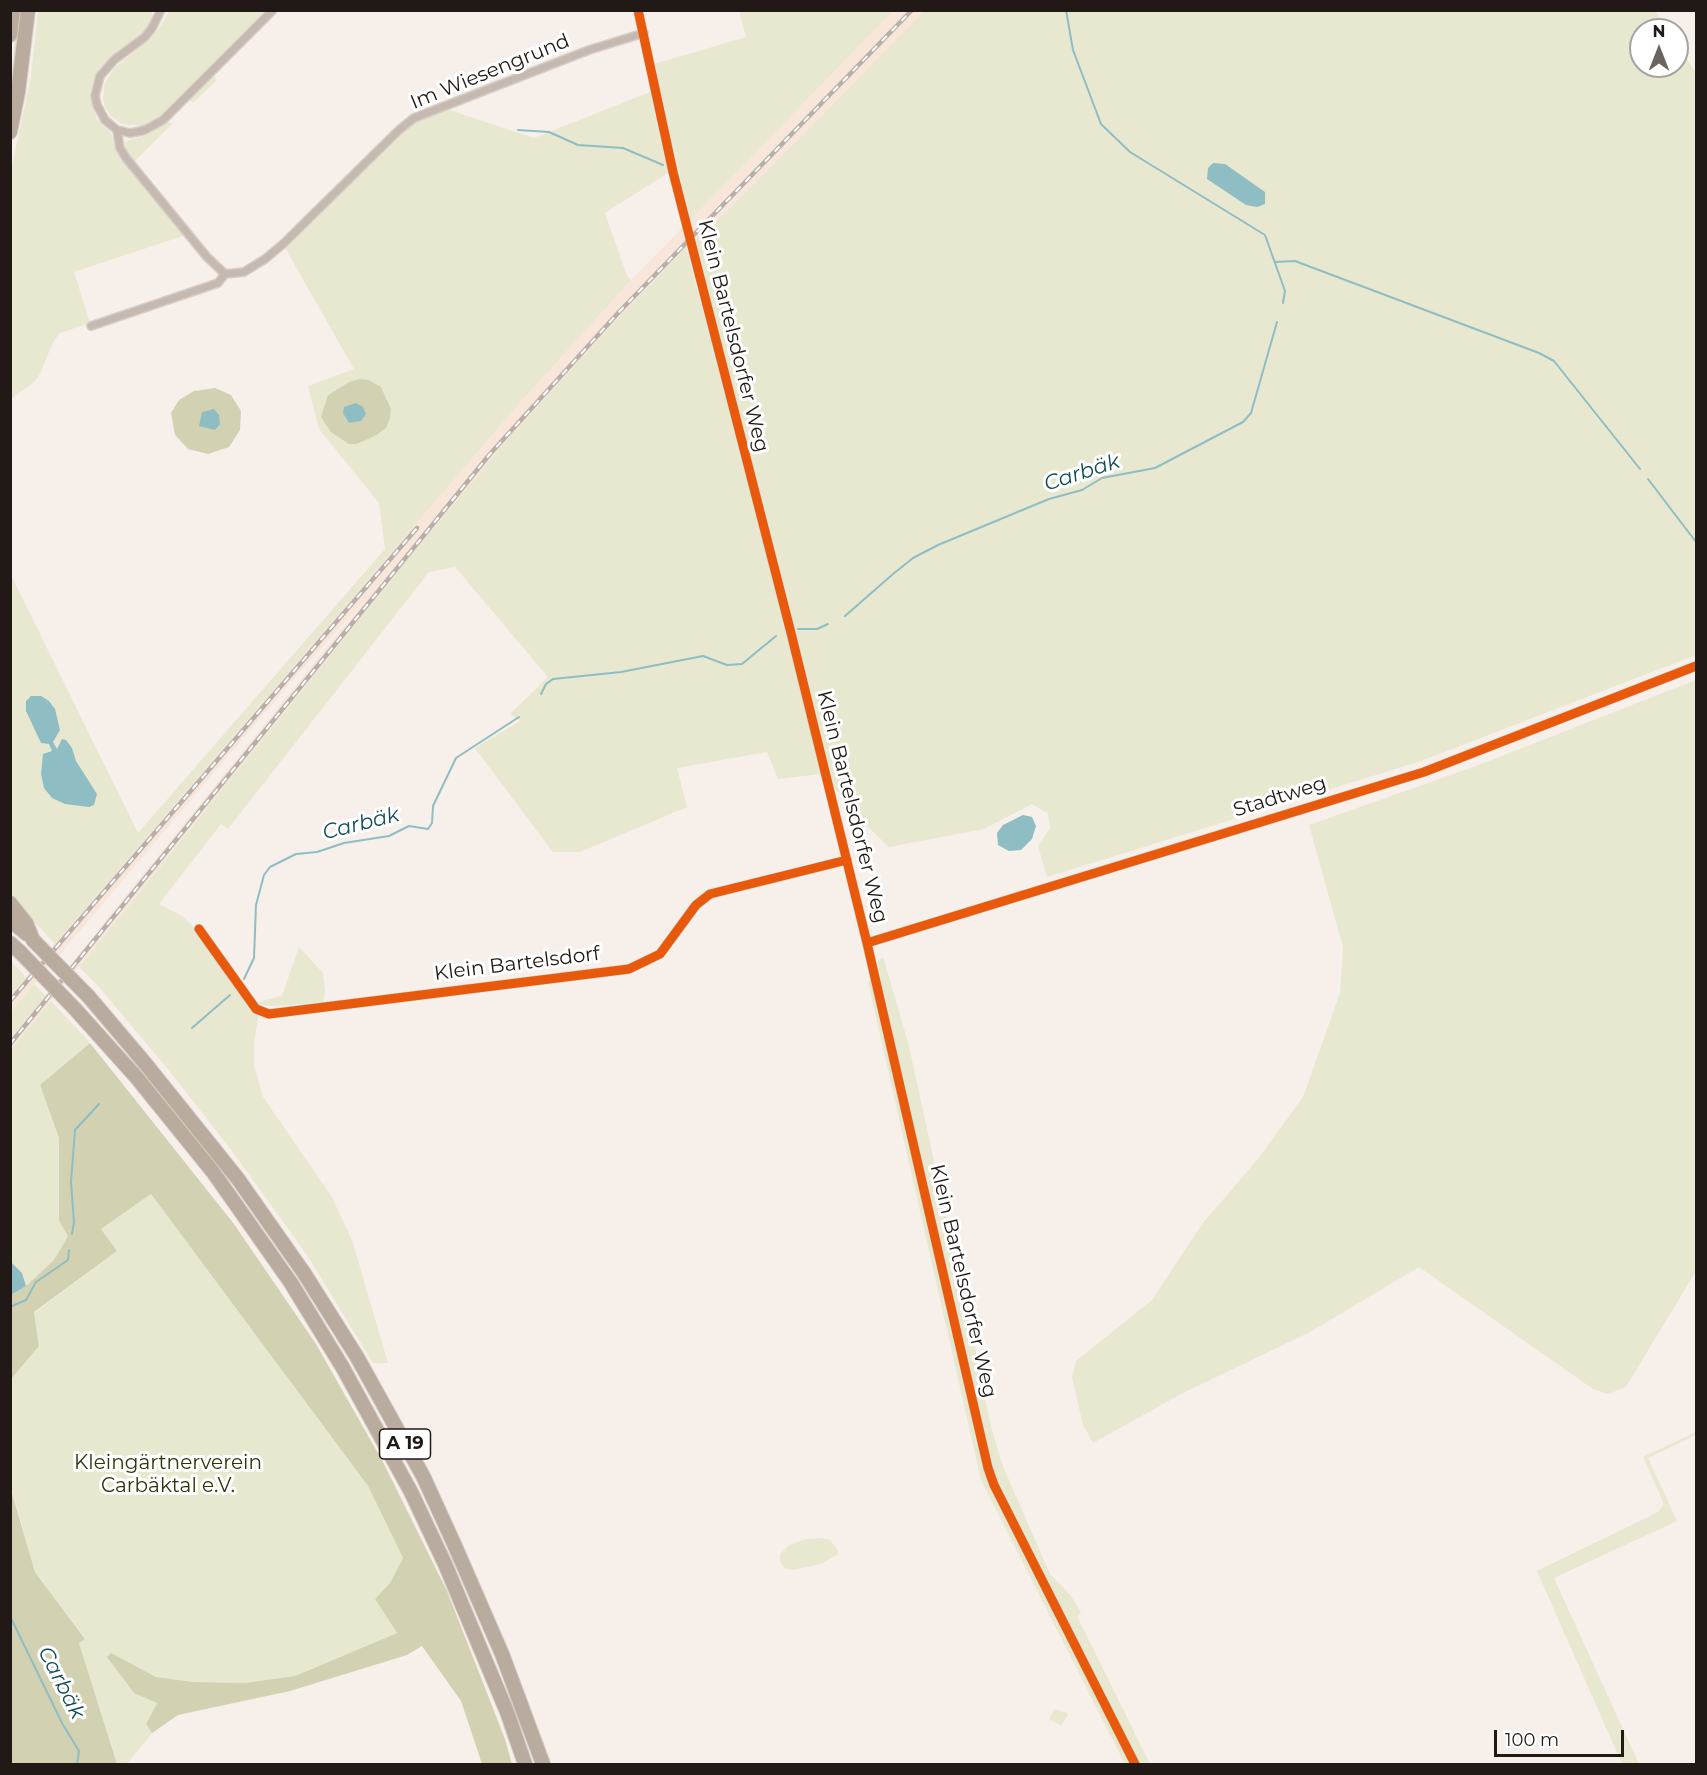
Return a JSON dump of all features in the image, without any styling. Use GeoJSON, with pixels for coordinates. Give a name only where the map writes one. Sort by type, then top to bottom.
{"type":"FeatureCollection","features":[{"type":"Feature","properties":{"kind":"highway"},"geometry":{"type":"LineString","coordinates":[[10,34],[13,10]]}},
{"type":"Feature","properties":{"kind":"highway"},"geometry":{"type":"LineString","coordinates":[[10,132],[28,10]]}},
{"type":"Feature","properties":{"kind":"highway"},"geometry":{"type":"LineString","coordinates":[[10,903],[26,923],[33,940]]}},
{"type":"Feature","properties":{"kind":"highway","name":"A 19"},"geometry":{"type":"LineString","coordinates":[[10,920],[89,997],[238,1179],[304,1273],[357,1357],[423,1476],[501,1654],[543,1764]]}},
{"type":"Feature","properties":{"kind":"highway","name":"A 19"},"geometry":{"type":"LineString","coordinates":[[14,948],[76,1010],[137,1078],[213,1172],[291,1283],[344,1368],[401,1472],[445,1564],[507,1712],[525,1764]]}},
{"type":"Feature","properties":{"kind":"street"},"geometry":{"type":"LineString","coordinates":[[159,10],[158,19],[145,37],[114,60],[100,76],[95,96],[97,105],[105,120],[117,130],[136,132],[145,130],[163,120],[273,10]]}},
{"type":"Feature","properties":{"kind":"street","name":"Klein Bartelsdorfer Weg"},"geometry":{"type":"LineString","coordinates":[[638,10],[673,172],[791,633],[867,943],[988,1468],[994,1485],[1135,1764]]}},
{"type":"Feature","properties":{"kind":"street","name":"Im Wiesengrund"},"geometry":{"type":"LineString","coordinates":[[91,326],[218,283],[225,274],[244,272],[265,259],[414,118],[589,50],[644,33]]}},
{"type":"Feature","properties":{"kind":"street"},"geometry":{"type":"LineString","coordinates":[[117,130],[120,148],[126,158],[207,257],[225,274]]}},
{"type":"Feature","properties":{"kind":"street","name":"Stadtweg"},"geometry":{"type":"LineString","coordinates":[[867,943],[1424,771],[1696,666]]}},
{"type":"Feature","properties":{"kind":"street","name":"Klein Bartelsdorf"},"geometry":{"type":"LineString","coordinates":[[200,929],[255,1009],[269,1014],[629,969],[660,954],[696,905],[710,894],[847,860]]}},
{"type":"Feature","properties":{"kind":"shaded area"},"geometry":{"type":"Polygon","coordinates":[[[893,11],[924,11],[711,227],[686,247],[513,433],[407,560],[11,1051],[11,1038],[365,600],[290,683],[11,1012],[11,994],[524,398],[606,306],[893,11]]]}},
{"type":"Feature","properties":{"kind":"green space"},"geometry":{"type":"Polygon","coordinates":[[[18,11],[23,11],[11,104],[11,75],[18,11]]]}},
{"type":"Feature","properties":{"kind":"green space"},"geometry":{"type":"Polygon","coordinates":[[[38,11],[152,11],[151,21],[146,31],[102,65],[97,72],[90,91],[91,101],[97,119],[111,133],[121,157],[186,235],[74,272],[90,323],[60,333],[53,342],[41,372],[34,382],[11,399],[11,171],[31,76],[38,11]]]}},
{"type":"Feature","properties":{"kind":"green space"},"geometry":{"type":"Polygon","coordinates":[[[169,11],[270,11],[165,114],[143,126],[122,124],[110,115],[105,107],[104,85],[114,68],[150,39],[169,11]]]}},
{"type":"Feature","properties":{"kind":"green space"},"geometry":{"type":"Polygon","coordinates":[[[739,11],[893,11],[690,220],[654,64],[746,37],[739,11]]]}},
{"type":"Feature","properties":{"kind":"green space"},"geometry":{"type":"Polygon","coordinates":[[[924,11],[1655,11],[1660,18],[1629,18],[1629,78],[1689,78],[1689,62],[1696,73],[1696,655],[1421,761],[1047,877],[1038,846],[1050,828],[1048,814],[1032,804],[984,829],[889,847],[850,810],[830,781],[769,531],[694,241],[794,144],[924,11]]]}},
{"type":"Feature","properties":{"kind":"green space"},"geometry":{"type":"Polygon","coordinates":[[[213,75],[217,80],[193,103],[189,99],[213,75]]]}},
{"type":"Feature","properties":{"kind":"green space"},"geometry":{"type":"Polygon","coordinates":[[[650,92],[668,173],[605,213],[627,276],[631,280],[524,398],[55,944],[11,897],[10,573],[138,833],[385,549],[379,503],[319,429],[308,386],[354,369],[284,246],[400,132],[448,107],[452,111],[534,138],[650,92]],[[359,379],[349,382],[328,395],[357,444],[375,436],[391,409],[381,387],[369,380],[359,379]]]}},
{"type":"Feature","properties":{"kind":"green space"},"geometry":{"type":"Polygon","coordinates":[[[167,121],[172,124],[134,162],[125,150],[126,141],[147,135],[167,121]]]}},
{"type":"Feature","properties":{"kind":"green space"},"geometry":{"type":"Polygon","coordinates":[[[686,247],[785,623],[821,774],[778,779],[767,752],[677,768],[687,807],[580,852],[553,852],[475,748],[520,721],[510,714],[548,677],[455,567],[429,572],[228,829],[221,824],[159,904],[182,916],[199,932],[249,1005],[259,1013],[254,1042],[254,1065],[263,1097],[332,1197],[352,1240],[388,1363],[373,1363],[307,1255],[232,1151],[171,1073],[99,987],[79,967],[407,560],[513,433],[686,247]]]}},
{"type":"Feature","properties":{"kind":"green space"},"geometry":{"type":"Polygon","coordinates":[[[359,379],[369,380],[381,387],[391,409],[390,418],[386,428],[375,436],[357,444],[349,444],[331,432],[321,417],[328,395],[349,382],[359,379]]]}},
{"type":"Feature","properties":{"kind":"green space"},"geometry":{"type":"Polygon","coordinates":[[[215,388],[231,395],[241,411],[240,430],[229,447],[208,454],[188,449],[175,435],[171,413],[179,400],[194,391],[215,388]]]}},
{"type":"Feature","properties":{"kind":"green space"},"geometry":{"type":"Polygon","coordinates":[[[1696,680],[1696,1271],[1626,1387],[1608,1394],[1593,1389],[1419,1267],[1310,1332],[1183,1393],[1093,1443],[1083,1425],[1072,1377],[1076,1361],[1152,1300],[1202,1224],[1258,1159],[1303,1097],[1340,993],[1343,947],[1309,825],[1476,766],[1696,680]]]}},
{"type":"Feature","properties":{"kind":"green space"},"geometry":{"type":"Polygon","coordinates":[[[299,947],[323,973],[325,992],[323,1002],[267,1006],[258,1002],[282,996],[299,947]]]}},
{"type":"Feature","properties":{"kind":"green space"},"geometry":{"type":"Polygon","coordinates":[[[883,957],[908,1042],[990,1423],[1002,1464],[1050,1574],[1072,1597],[1081,1613],[1077,1616],[1150,1764],[1125,1764],[981,1480],[868,982],[881,978],[877,962],[883,957]]]}},
{"type":"Feature","properties":{"kind":"green space"},"geometry":{"type":"Polygon","coordinates":[[[11,961],[26,977],[11,994],[11,961]]]}},
{"type":"Feature","properties":{"kind":"green space"},"geometry":{"type":"Polygon","coordinates":[[[34,984],[46,996],[11,1038],[11,1012],[34,984]]]}},
{"type":"Feature","properties":{"kind":"green space"},"geometry":{"type":"Polygon","coordinates":[[[51,1001],[90,1043],[40,1085],[59,1138],[59,1221],[68,1236],[54,1260],[26,1286],[22,1273],[11,1262],[10,1051],[51,1001]]]}},
{"type":"Feature","properties":{"kind":"green space"},"geometry":{"type":"Polygon","coordinates":[[[90,1043],[234,1224],[316,1344],[383,1462],[447,1591],[505,1739],[512,1764],[482,1764],[461,1701],[422,1646],[407,1655],[290,1691],[178,1715],[152,1733],[146,1724],[157,1703],[134,1693],[107,1657],[111,1653],[156,1677],[194,1682],[244,1683],[295,1676],[397,1633],[375,1599],[390,1583],[403,1558],[368,1486],[151,1194],[101,1229],[117,1251],[34,1312],[39,1346],[11,1379],[11,1295],[26,1286],[54,1260],[68,1236],[59,1221],[59,1138],[40,1085],[90,1043]]]}},
{"type":"Feature","properties":{"kind":"green space","name":"Kleingärtnerverein Carbäktal e.V."},"geometry":{"type":"Polygon","coordinates":[[[151,1194],[368,1486],[403,1558],[390,1583],[375,1599],[397,1633],[295,1676],[244,1683],[194,1682],[156,1677],[110,1653],[157,1703],[146,1724],[152,1733],[127,1764],[117,1764],[79,1643],[85,1638],[35,1572],[11,1486],[10,1379],[39,1345],[34,1313],[117,1251],[101,1229],[151,1194]]]}},
{"type":"Feature","properties":{"kind":"green space"},"geometry":{"type":"Polygon","coordinates":[[[1696,1432],[1696,1435],[1648,1458],[1677,1521],[1554,1578],[1639,1764],[1622,1764],[1537,1571],[1658,1512],[1664,1504],[1643,1457],[1696,1432]]]}},
{"type":"Feature","properties":{"kind":"green space"},"geometry":{"type":"Polygon","coordinates":[[[10,1486],[35,1572],[85,1639],[79,1643],[117,1764],[11,1764],[10,1486]]]}},
{"type":"Feature","properties":{"kind":"green space"},"geometry":{"type":"Polygon","coordinates":[[[806,1539],[830,1540],[838,1550],[838,1554],[821,1564],[793,1570],[784,1568],[780,1561],[780,1554],[789,1545],[806,1539]]]}},
{"type":"Feature","properties":{"kind":"green space"},"geometry":{"type":"Polygon","coordinates":[[[1055,1709],[1068,1715],[1061,1726],[1049,1719],[1055,1709]]]}},
{"type":"Feature","properties":{"kind":"water"},"geometry":{"type":"Polygon","coordinates":[[[1213,163],[1225,164],[1265,192],[1265,204],[1257,207],[1246,205],[1207,179],[1208,168],[1213,163]]]}},
{"type":"Feature","properties":{"kind":"water"},"geometry":{"type":"Polygon","coordinates":[[[356,403],[363,407],[366,414],[361,421],[349,423],[343,413],[344,407],[356,403]]]}},
{"type":"Feature","properties":{"kind":"water"},"geometry":{"type":"Polygon","coordinates":[[[214,409],[219,415],[220,424],[215,430],[199,426],[202,412],[214,409]]]}},
{"type":"Feature","properties":{"kind":"water"},"geometry":{"type":"Polygon","coordinates":[[[31,696],[41,696],[55,709],[60,730],[53,742],[57,749],[62,739],[66,740],[72,748],[76,761],[97,794],[94,805],[89,807],[65,804],[52,798],[44,788],[41,774],[43,754],[52,751],[49,744],[41,743],[26,711],[26,701],[31,696]]]}},
{"type":"Feature","properties":{"kind":"water"},"geometry":{"type":"Polygon","coordinates":[[[1023,815],[1032,817],[1036,826],[1032,839],[1021,850],[1009,851],[998,845],[997,833],[1003,825],[1023,815]]]}},
{"type":"Feature","properties":{"kind":"water"},"geometry":{"type":"Polygon","coordinates":[[[11,1262],[22,1273],[26,1286],[11,1295],[11,1262]]]}},
{"type":"Feature","properties":{"kind":"waterway","name":"Carbäk"},"geometry":{"type":"LineString","coordinates":[[1066,10],[1073,50],[1101,124],[1130,152],[1265,235],[1285,291],[1283,303]]}},
{"type":"Feature","properties":{"kind":"waterway"},"geometry":{"type":"LineString","coordinates":[[518,130],[549,132],[578,145],[623,148],[663,165]]}},
{"type":"Feature","properties":{"kind":"waterway"},"geometry":{"type":"LineString","coordinates":[[1275,262],[1295,261],[1539,353],[1554,361],[1640,469]]}},
{"type":"Feature","properties":{"kind":"waterway","name":"Carbäk"},"geometry":{"type":"LineString","coordinates":[[845,616],[913,558],[938,545],[1049,499],[1082,490],[1102,478],[1155,468],[1243,422],[1251,413],[1277,322]]}},
{"type":"Feature","properties":{"kind":"waterway"},"geometry":{"type":"LineString","coordinates":[[1648,479],[1696,542]]}},
{"type":"Feature","properties":{"kind":"waterway","name":"Carbäk"},"geometry":{"type":"LineString","coordinates":[[798,629],[817,629],[828,624]]}},
{"type":"Feature","properties":{"kind":"waterway","name":"Carbäk"},"geometry":{"type":"LineString","coordinates":[[541,694],[546,684],[553,679],[621,672],[703,656],[727,665],[742,664],[776,636]]}},
{"type":"Feature","properties":{"kind":"waterway","name":"Carbäk"},"geometry":{"type":"LineString","coordinates":[[244,979],[254,958],[256,905],[264,875],[270,867],[296,854],[317,852],[344,843],[389,836],[409,826],[428,829],[432,823],[433,806],[456,758],[519,717]]}},
{"type":"Feature","properties":{"kind":"waterway","name":"Carbäk"},"geometry":{"type":"LineString","coordinates":[[192,1028],[230,995]]}},
{"type":"Feature","properties":{"kind":"waterway","name":"Carbäk"},"geometry":{"type":"LineString","coordinates":[[72,1234],[74,1222],[71,1182],[75,1130],[99,1104]]}},
{"type":"Feature","properties":{"kind":"waterway","name":"Carbäk"},"geometry":{"type":"LineString","coordinates":[[10,1307],[26,1300],[36,1282],[68,1260],[69,1250]]}},
{"type":"Feature","properties":{"kind":"waterway","name":"Carbäk"},"geometry":{"type":"LineString","coordinates":[[10,1616],[62,1723],[79,1751],[77,1764]]}},
{"type":"Feature","properties":{"kind":"railway"},"geometry":{"type":"LineString","coordinates":[[10,1044],[490,454],[619,312],[912,10]]}},
{"type":"Feature","properties":{"kind":"railway"},"geometry":{"type":"LineString","coordinates":[[10,1001],[417,528]]}},
{"type":"Feature","properties":{"kind":"cycle path"},"geometry":{"type":"LineString","coordinates":[[638,10],[673,172],[791,633],[867,943],[988,1468],[994,1485],[1135,1764]]}},
{"type":"Feature","properties":{"kind":"cycle path"},"geometry":{"type":"LineString","coordinates":[[867,943],[1424,772],[1696,666]]}},
{"type":"Feature","properties":{"kind":"cycle path"},"geometry":{"type":"LineString","coordinates":[[199,929],[256,1009],[269,1014],[629,969],[660,954],[696,905],[710,894],[847,860]]}}]}
